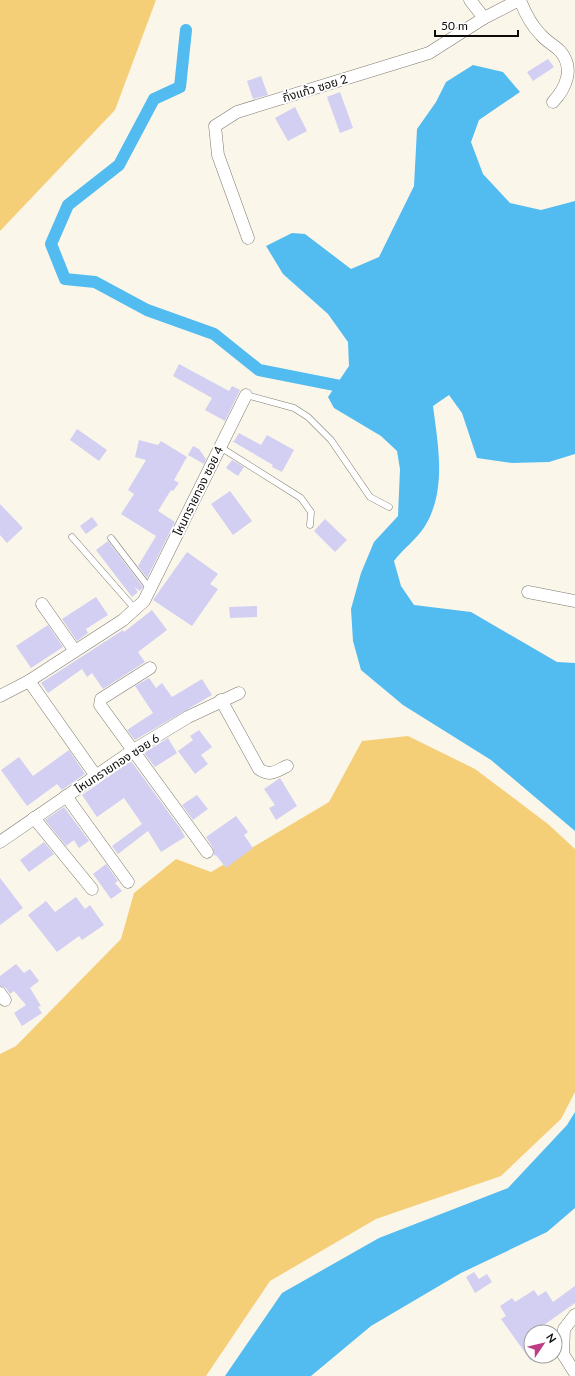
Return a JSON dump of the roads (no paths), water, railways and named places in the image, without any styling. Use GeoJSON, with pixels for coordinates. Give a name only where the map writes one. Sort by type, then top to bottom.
{"type":"FeatureCollection","features":[{"type":"Feature","properties":{"kind":"street"},"geometry":{"type":"LineString","coordinates":[[470,0],[484,18]]}},
{"type":"Feature","properties":{"kind":"street"},"geometry":{"type":"LineString","coordinates":[[520,0],[526,15],[540,34],[561,52],[568,63],[569,78],[564,90],[553,102]]}},
{"type":"Feature","properties":{"kind":"street","name":"กิ่งแก้ว ซอย 2"},"geometry":{"type":"LineString","coordinates":[[248,238],[218,156],[215,126],[237,112],[429,53],[484,18],[520,0]]}},
{"type":"Feature","properties":{"kind":"street","name":"โหนทรายทอง ซอย 4"},"geometry":{"type":"LineString","coordinates":[[0,696],[29,681],[123,620],[144,601],[246,395]]}},
{"type":"Feature","properties":{"kind":"street"},"geometry":{"type":"LineString","coordinates":[[528,592],[575,601]]}},
{"type":"Feature","properties":{"kind":"street"},"geometry":{"type":"LineString","coordinates":[[42,604],[75,651]]}},
{"type":"Feature","properties":{"kind":"street"},"geometry":{"type":"LineString","coordinates":[[150,668],[101,700],[101,709],[207,852]]}},
{"type":"Feature","properties":{"kind":"street"},"geometry":{"type":"LineString","coordinates":[[29,681],[96,776]]}},
{"type":"Feature","properties":{"kind":"street","name":"โหนทรายทอง ซอย 6"},"geometry":{"type":"LineString","coordinates":[[0,842],[132,751],[188,717],[221,700],[239,693]]}},
{"type":"Feature","properties":{"kind":"street"},"geometry":{"type":"LineString","coordinates":[[221,700],[259,768],[266,774],[271,774],[287,766]]}},
{"type":"Feature","properties":{"kind":"street"},"geometry":{"type":"LineString","coordinates":[[66,796],[128,882]]}},
{"type":"Feature","properties":{"kind":"street"},"geometry":{"type":"LineString","coordinates":[[34,818],[92,889]]}},
{"type":"Feature","properties":{"kind":"street"},"geometry":{"type":"LineString","coordinates":[[575,1315],[564,1329],[563,1354],[575,1373]]}},
{"type":"Feature","properties":{"kind":"lane","name":"โหนทรายทอง ซอย 4"},"geometry":{"type":"LineString","coordinates":[[246,395],[294,408],[308,417],[331,440],[370,497],[389,506]]}},
{"type":"Feature","properties":{"kind":"lane"},"geometry":{"type":"LineString","coordinates":[[220,447],[301,498],[311,512],[310,525]]}},
{"type":"Feature","properties":{"kind":"lane"},"geometry":{"type":"LineString","coordinates":[[72,537],[135,609]]}},
{"type":"Feature","properties":{"kind":"lane"},"geometry":{"type":"LineString","coordinates":[[110,538],[150,589]]}},
{"type":"Feature","properties":{"kind":"water"},"geometry":{"type":"Polygon","coordinates":[[[473,65],[503,72],[520,92],[479,120],[471,142],[483,174],[510,203],[541,210],[575,201],[575,454],[549,462],[512,463],[477,458],[462,413],[449,395],[433,406],[437,436],[439,482],[432,512],[422,531],[394,561],[401,586],[414,605],[471,612],[557,662],[575,663],[575,831],[491,760],[403,705],[361,670],[353,641],[351,609],[361,573],[374,542],[398,516],[400,469],[397,451],[381,436],[334,408],[328,397],[349,366],[348,342],[328,314],[283,274],[266,246],[292,233],[305,234],[351,269],[379,257],[414,186],[417,129],[436,102],[446,82],[473,65]]]}},
{"type":"Feature","properties":{"kind":"water"},"geometry":{"type":"Polygon","coordinates":[[[575,1112],[575,1208],[547,1232],[461,1273],[371,1326],[311,1376],[225,1376],[282,1293],[379,1238],[508,1188],[567,1125],[575,1112]]]}},
{"type":"Feature","properties":{"kind":"waterway"},"geometry":{"type":"LineString","coordinates":[[186,30],[180,87],[154,99],[119,165],[68,205],[51,244],[65,279],[95,282],[147,310],[214,334],[259,370],[350,388]]}}]}
